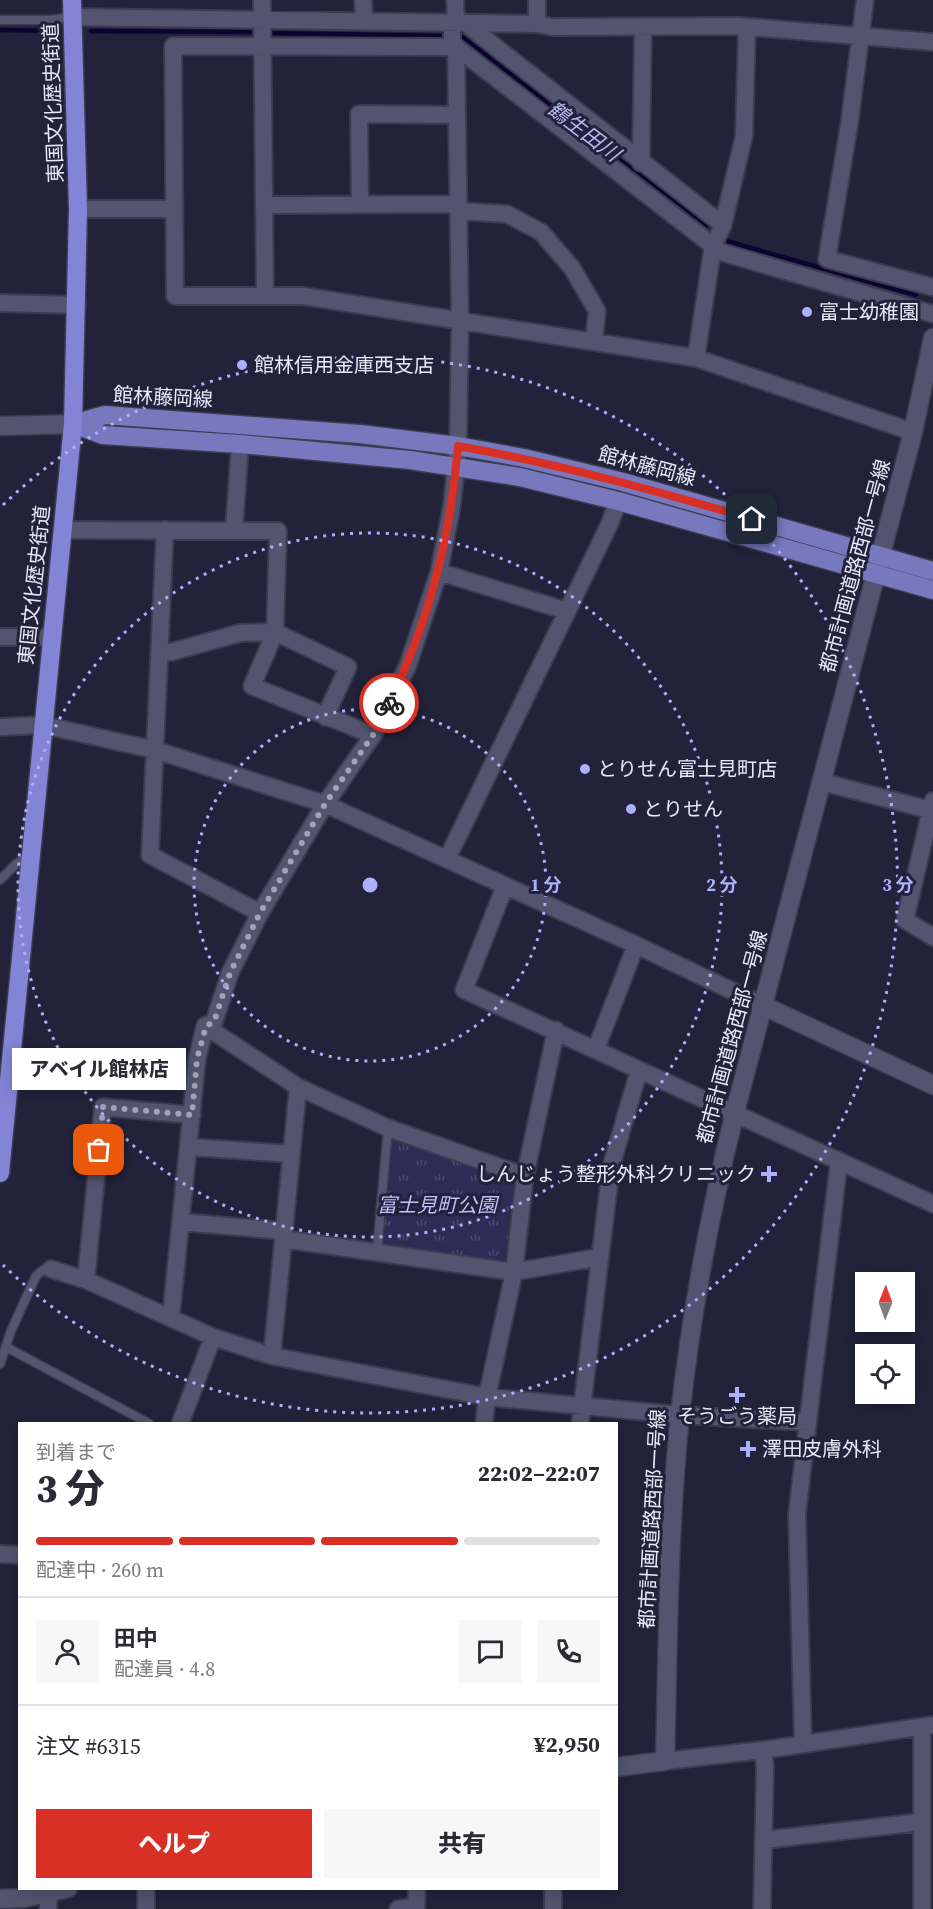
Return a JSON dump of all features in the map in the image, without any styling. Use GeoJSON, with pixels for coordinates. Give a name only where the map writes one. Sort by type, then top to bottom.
{"type":"FeatureCollection","features":[{"type":"Feature","properties":{"kind":"highway","name":"東国文化歴史街道"},"geometry":{"type":"LineString","coordinates":[[0,1173],[73,424],[78,209],[72,8]]}},
{"type":"Feature","properties":{"kind":"main road","name":"館林藤岡線"},"geometry":{"type":"LineString","coordinates":[[73,424],[105,415],[360,434],[458,446],[524,458],[624,482],[933,571]]}},
{"type":"Feature","properties":{"kind":"main road","name":"館林藤岡線"},"geometry":{"type":"LineString","coordinates":[[73,424],[103,435],[240,444],[410,460],[520,477],[618,501],[933,590]]}},
{"type":"Feature","properties":{"kind":"street"},"geometry":{"type":"LineString","coordinates":[[164,0],[164,17]]}},
{"type":"Feature","properties":{"kind":"street"},"geometry":{"type":"LineString","coordinates":[[262,0],[265,295]]}},
{"type":"Feature","properties":{"kind":"street"},"geometry":{"type":"LineString","coordinates":[[363,0],[364,21]]}},
{"type":"Feature","properties":{"kind":"street"},"geometry":{"type":"LineString","coordinates":[[455,0],[458,23],[452,41],[456,48],[721,252],[933,314]]}},
{"type":"Feature","properties":{"kind":"street"},"geometry":{"type":"LineString","coordinates":[[537,0],[537,24]]}},
{"type":"Feature","properties":{"kind":"street"},"geometry":{"type":"LineString","coordinates":[[864,0],[849,118],[827,258],[933,287]]}},
{"type":"Feature","properties":{"kind":"street"},"geometry":{"type":"LineString","coordinates":[[72,8],[164,17],[537,24],[552,27],[643,27],[653,25],[747,27],[933,42]]}},
{"type":"Feature","properties":{"kind":"street"},"geometry":{"type":"LineString","coordinates":[[458,23],[723,225]]}},
{"type":"Feature","properties":{"kind":"street"},"geometry":{"type":"LineString","coordinates":[[641,162],[643,27]]}},
{"type":"Feature","properties":{"kind":"street"},"geometry":{"type":"LineString","coordinates":[[696,358],[713,246],[723,225],[744,136],[747,27]]}},
{"type":"Feature","properties":{"kind":"street"},"geometry":{"type":"LineString","coordinates":[[456,48],[172,46],[175,296],[303,296],[696,358],[913,432]]}},
{"type":"Feature","properties":{"kind":"street"},"geometry":{"type":"LineString","coordinates":[[171,1316],[197,1059],[206,1026],[214,1022],[230,973],[260,913],[325,804],[373,735],[408,665],[439,572],[452,505],[458,446],[460,321],[456,48]]}},
{"type":"Feature","properties":{"kind":"street"},"geometry":{"type":"LineString","coordinates":[[360,204],[359,114],[457,115]]}},
{"type":"Feature","properties":{"kind":"street"},"geometry":{"type":"LineString","coordinates":[[264,205],[360,204],[458,207],[507,214],[541,232],[572,268],[597,311],[594,341]]}},
{"type":"Feature","properties":{"kind":"street"},"geometry":{"type":"LineString","coordinates":[[78,209],[173,209]]}},
{"type":"Feature","properties":{"kind":"street"},"geometry":{"type":"LineString","coordinates":[[0,303],[77,304]]}},
{"type":"Feature","properties":{"kind":"street","name":"都市計画道路西部一号線"},"geometry":{"type":"LineString","coordinates":[[665,1761],[669,1596],[680,1415],[710,1220],[735,1112],[913,432],[933,338]]}},
{"type":"Feature","properties":{"kind":"street"},"geometry":{"type":"LineString","coordinates":[[0,426],[73,424]]}},
{"type":"Feature","properties":{"kind":"street"},"geometry":{"type":"LineString","coordinates":[[234,529],[240,444]]}},
{"type":"Feature","properties":{"kind":"street"},"geometry":{"type":"LineString","coordinates":[[447,860],[610,523],[618,501]]}},
{"type":"Feature","properties":{"kind":"street"},"geometry":{"type":"LineString","coordinates":[[62,530],[278,531],[275,632],[252,686],[373,735]]}},
{"type":"Feature","properties":{"kind":"street"},"geometry":{"type":"LineString","coordinates":[[165,530],[150,855],[260,913]]}},
{"type":"Feature","properties":{"kind":"street"},"geometry":{"type":"LineString","coordinates":[[439,572],[567,611]]}},
{"type":"Feature","properties":{"kind":"street"},"geometry":{"type":"LineString","coordinates":[[160,652],[171,652],[240,633],[275,632],[348,667],[325,717]]}},
{"type":"Feature","properties":{"kind":"street"},"geometry":{"type":"LineString","coordinates":[[0,637],[52,637]]}},
{"type":"Feature","properties":{"kind":"street"},"geometry":{"type":"LineString","coordinates":[[0,727],[43,725],[155,750],[325,804],[636,945],[933,1085]]}},
{"type":"Feature","properties":{"kind":"street"},"geometry":{"type":"LineString","coordinates":[[822,782],[932,805],[905,920],[933,937]]}},
{"type":"Feature","properties":{"kind":"street"},"geometry":{"type":"LineString","coordinates":[[506,886],[464,990],[556,1030],[933,1204]]}},
{"type":"Feature","properties":{"kind":"street"},"geometry":{"type":"LineString","coordinates":[[596,1049],[636,945]]}},
{"type":"Feature","properties":{"kind":"street"},"geometry":{"type":"LineString","coordinates":[[206,1026],[298,1087],[388,1128],[525,1176]]}},
{"type":"Feature","properties":{"kind":"street"},"geometry":{"type":"LineString","coordinates":[[484,1422],[514,1272],[525,1176],[556,1030]]}},
{"type":"Feature","properties":{"kind":"street"},"geometry":{"type":"LineString","coordinates":[[580,1422],[610,1167],[639,1070]]}},
{"type":"Feature","properties":{"kind":"street"},"geometry":{"type":"LineString","coordinates":[[272,1356],[298,1087]]}},
{"type":"Feature","properties":{"kind":"street"},"geometry":{"type":"LineString","coordinates":[[86,1280],[103,1107],[192,1115]]}},
{"type":"Feature","properties":{"kind":"street"},"geometry":{"type":"LineString","coordinates":[[189,1147],[291,1154]]}},
{"type":"Feature","properties":{"kind":"street"},"geometry":{"type":"LineString","coordinates":[[803,1744],[797,1522],[839,1161]]}},
{"type":"Feature","properties":{"kind":"street"},"geometry":{"type":"LineString","coordinates":[[182,1222],[284,1235],[377,1252],[514,1272],[600,1257]]}},
{"type":"Feature","properties":{"kind":"street"},"geometry":{"type":"LineString","coordinates":[[51,1269],[86,1280],[213,1336],[272,1356],[488,1397],[680,1415],[807,1422]]}},
{"type":"Feature","properties":{"kind":"street"},"geometry":{"type":"LineString","coordinates":[[181,1422],[213,1336]]}},
{"type":"Feature","properties":{"kind":"street"},"geometry":{"type":"LineString","coordinates":[[0,1554],[18,1555]]}},
{"type":"Feature","properties":{"kind":"street"},"geometry":{"type":"LineString","coordinates":[[618,1767],[764,1750],[927,1726],[921,1822],[922,1909]]}},
{"type":"Feature","properties":{"kind":"street"},"geometry":{"type":"LineString","coordinates":[[762,1909],[764,1750]]}},
{"type":"Feature","properties":{"kind":"street"},"geometry":{"type":"LineString","coordinates":[[764,1840],[921,1822]]}},
{"type":"Feature","properties":{"kind":"street"},"geometry":{"type":"LineString","coordinates":[[0,1899],[48,1901],[66,1890]]}},
{"type":"Feature","properties":{"kind":"street"},"geometry":{"type":"LineString","coordinates":[[146,1890],[146,1909]]}},
{"type":"Feature","properties":{"kind":"street"},"geometry":{"type":"LineString","coordinates":[[398,1909],[416,1908],[417,1890]]}},
{"type":"Feature","properties":{"kind":"street"},"geometry":{"type":"LineString","coordinates":[[553,1890],[553,1909]]}},
{"type":"Feature","properties":{"kind":"lane"},"geometry":{"type":"LineString","coordinates":[[0,20],[50,20],[72,8]]}},
{"type":"Feature","properties":{"kind":"lane"},"geometry":{"type":"LineString","coordinates":[[0,880],[16,864],[30,855]]}},
{"type":"Feature","properties":{"kind":"lane"},"geometry":{"type":"LineString","coordinates":[[377,1252],[388,1128]]}},
{"type":"Feature","properties":{"kind":"lane"},"geometry":{"type":"LineString","coordinates":[[0,1364],[36,1276],[43,1270],[51,1269]]}},
{"type":"Feature","properties":{"kind":"lane"},"geometry":{"type":"LineString","coordinates":[[6,1347],[146,1422]]}},
{"type":"Feature","properties":{"kind":"green space","name":"富士見町公園"},"geometry":{"type":"Polygon","coordinates":[[[388,1128],[525,1176],[514,1272],[377,1252],[388,1128]]]}},
{"type":"Feature","properties":{"kind":"waterway","name":"鶴生田川"},"geometry":{"type":"LineString","coordinates":[[0,30],[54,31]]}},
{"type":"Feature","properties":{"kind":"waterway","name":"鶴生田川"},"geometry":{"type":"LineString","coordinates":[[91,31],[254,32]]}},
{"type":"Feature","properties":{"kind":"waterway","name":"鶴生田川"},"geometry":{"type":"LineString","coordinates":[[268,33],[444,36]]}},
{"type":"Feature","properties":{"kind":"waterway","name":"鶴生田川"},"geometry":{"type":"LineString","coordinates":[[461,36],[707,225]]}},
{"type":"Feature","properties":{"kind":"waterway","name":"鶴生田川"},"geometry":{"type":"LineString","coordinates":[[727,241],[916,295]]}},
{"type":"Feature","properties":{"kind":"way so far"},"geometry":{"type":"LineString","coordinates":[[99,1150],[103,1107],[192,1115],[197,1059],[206,1026],[214,1022],[230,973],[260,913],[325,804],[373,735],[389,703]]}},
{"type":"Feature","properties":{"kind":"place","name":"富士幼稚園"},"geometry":{"type":"Point","coordinates":[807,312]}},
{"type":"Feature","properties":{"kind":"place","name":"館林信用金庫西支店"},"geometry":{"type":"Point","coordinates":[242,365]}},
{"type":"Feature","properties":{"kind":"place","name":"とりせん富士見町店"},"geometry":{"type":"Point","coordinates":[585,769]}},
{"type":"Feature","properties":{"kind":"place","name":"とりせん"},"geometry":{"type":"Point","coordinates":[631,809]}},
{"type":"Feature","properties":{"kind":"place","name":"アベイル館林店"},"geometry":{"type":"Point","coordinates":[99,1150]}},
{"type":"Feature","properties":{"kind":"place","name":"しんじょう整形外科クリニック"},"geometry":{"type":"Point","coordinates":[769,1174]}},
{"type":"Feature","properties":{"kind":"place","name":"そうごう薬局"},"geometry":{"type":"Point","coordinates":[737,1395]}},
{"type":"Feature","properties":{"kind":"place","name":"澤田皮膚外科"},"geometry":{"type":"Point","coordinates":[748,1449]}},
{"type":"Feature","properties":{"kind":"route"},"geometry":{"type":"LineString","coordinates":[[389,703],[408,665],[427,614],[439,572],[452,505],[458,446],[524,458],[624,482],[752,519]]}}]}
